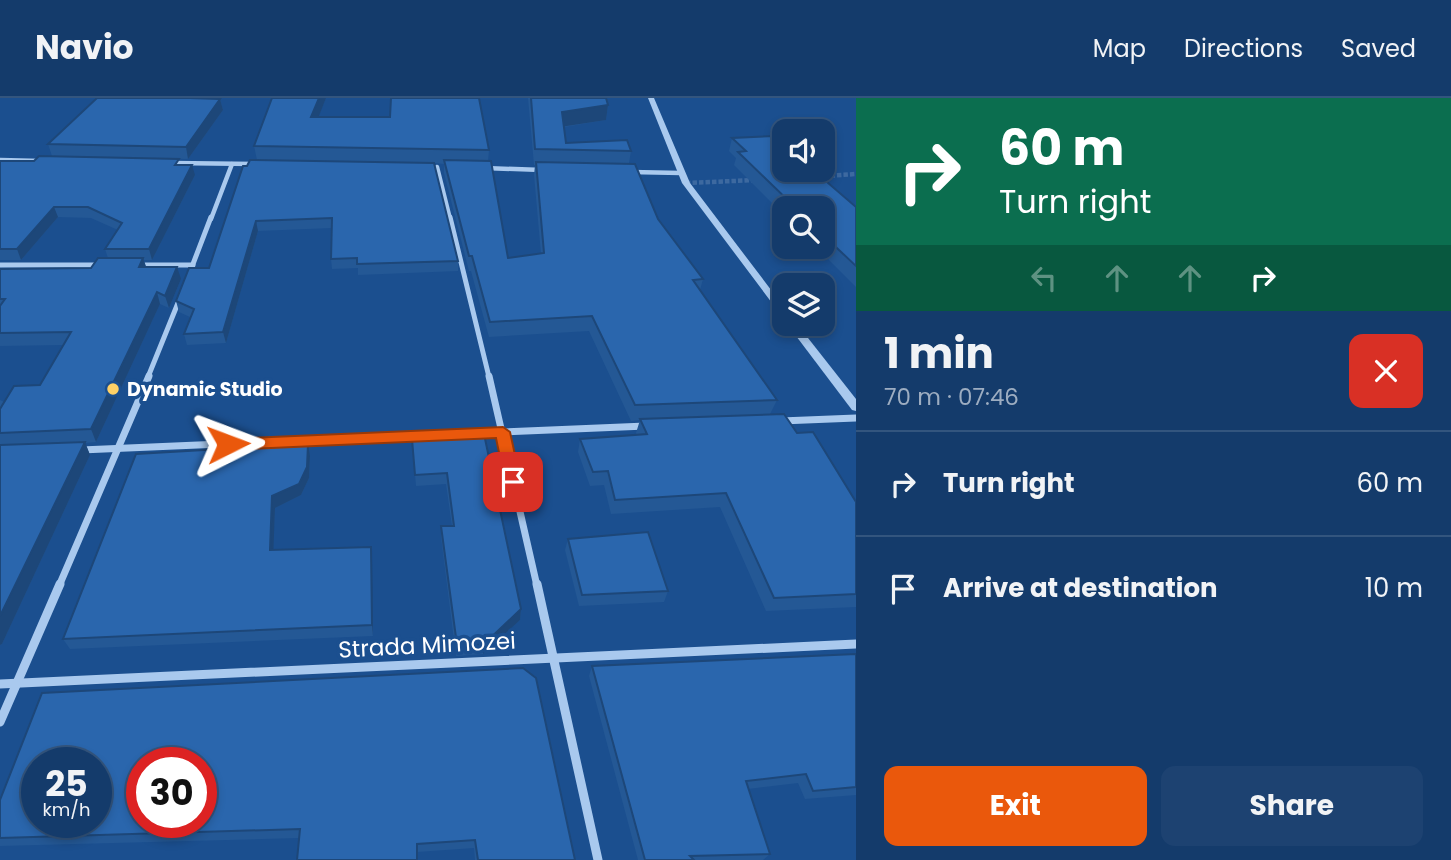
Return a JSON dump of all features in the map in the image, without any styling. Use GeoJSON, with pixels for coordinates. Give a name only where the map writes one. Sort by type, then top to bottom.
{"type":"FeatureCollection","features":[{"type":"Feature","properties":{"kind":"street"},"geometry":{"type":"LineString","coordinates":[[651,98],[686,183],[772,297]]}},
{"type":"Feature","properties":{"kind":"street"},"geometry":{"type":"LineString","coordinates":[[0,160],[55,161]]}},
{"type":"Feature","properties":{"kind":"street"},"geometry":{"type":"LineString","coordinates":[[164,163],[260,164]]}},
{"type":"Feature","properties":{"kind":"street"},"geometry":{"type":"LineString","coordinates":[[0,722],[119,449],[232,164]]}},
{"type":"Feature","properties":{"kind":"street"},"geometry":{"type":"LineString","coordinates":[[423,167],[450,167]]}},
{"type":"Feature","properties":{"kind":"street"},"geometry":{"type":"LineString","coordinates":[[437,167],[503,432],[550,658],[598,860]]}},
{"type":"Feature","properties":{"kind":"street"},"geometry":{"type":"LineString","coordinates":[[478,168],[545,170]]}},
{"type":"Feature","properties":{"kind":"street"},"geometry":{"type":"LineString","coordinates":[[627,172],[681,173]]}},
{"type":"Feature","properties":{"kind":"street"},"geometry":{"type":"LineString","coordinates":[[0,265],[110,265]]}},
{"type":"Feature","properties":{"kind":"street"},"geometry":{"type":"LineString","coordinates":[[124,265],[193,265]]}},
{"type":"Feature","properties":{"kind":"street"},"geometry":{"type":"LineString","coordinates":[[801,336],[856,407]]}},
{"type":"Feature","properties":{"kind":"street"},"geometry":{"type":"LineString","coordinates":[[774,421],[856,418]]}},
{"type":"Feature","properties":{"kind":"street"},"geometry":{"type":"LineString","coordinates":[[66,450],[652,426]]}},
{"type":"Feature","properties":{"kind":"street","name":"Strada Mimozei"},"geometry":{"type":"LineString","coordinates":[[0,684],[856,644]]}},
{"type":"Feature","properties":{"kind":"building"},"geometry":{"type":"Polygon","coordinates":[[[97,98],[220,99],[186,147],[48,144],[97,98]]]}},
{"type":"Feature","properties":{"kind":"building"},"geometry":{"type":"Polygon","coordinates":[[[272,98],[319,98],[311,117],[390,117],[391,98],[479,98],[489,150],[254,146],[272,98]]]}},
{"type":"Feature","properties":{"kind":"building"},"geometry":{"type":"Polygon","coordinates":[[[531,98],[606,98],[608,105],[562,112],[566,143],[627,140],[631,151],[535,149],[531,98]]]}},
{"type":"Feature","properties":{"kind":"building"},"geometry":{"type":"Polygon","coordinates":[[[772,136],[772,182],[827,182],[856,207],[856,266],[835,246],[835,196],[784,196],[738,152],[746,151],[732,138],[772,136]]]}},
{"type":"Feature","properties":{"kind":"building"},"geometry":{"type":"Polygon","coordinates":[[[39,156],[179,159],[175,165],[192,165],[149,249],[105,249],[122,223],[88,207],[54,207],[17,249],[0,249],[0,161],[34,161],[39,156]]]}},
{"type":"Feature","properties":{"kind":"building"},"geometry":{"type":"Polygon","coordinates":[[[250,160],[434,163],[458,261],[357,264],[357,258],[331,259],[332,218],[256,221],[223,332],[184,334],[194,309],[176,301],[189,268],[209,268],[243,166],[247,166],[250,160]]]}},
{"type":"Feature","properties":{"kind":"building"},"geometry":{"type":"Polygon","coordinates":[[[444,160],[491,161],[508,258],[544,253],[536,162],[635,164],[658,219],[703,279],[693,280],[777,400],[635,405],[592,316],[490,322],[472,256],[469,256],[444,160]]]}},
{"type":"Feature","properties":{"kind":"building"},"geometry":{"type":"Polygon","coordinates":[[[98,258],[143,258],[139,267],[177,267],[165,296],[157,292],[91,429],[0,433],[0,409],[14,386],[40,385],[71,332],[0,333],[0,306],[5,299],[0,299],[0,269],[91,268],[98,258]]]}},
{"type":"Feature","properties":{"kind":"building"},"geometry":{"type":"Polygon","coordinates":[[[784,414],[797,433],[813,432],[856,502],[856,594],[774,598],[726,493],[615,500],[608,471],[593,472],[580,439],[647,434],[640,419],[784,414]]]}},
{"type":"Feature","properties":{"kind":"building"},"geometry":{"type":"Polygon","coordinates":[[[484,434],[521,609],[484,644],[457,645],[441,526],[454,526],[447,473],[415,475],[412,439],[484,434]]]}},
{"type":"Feature","properties":{"kind":"building"},"geometry":{"type":"Polygon","coordinates":[[[85,442],[0,616],[0,445],[85,442]]]}},
{"type":"Feature","properties":{"kind":"building"},"geometry":{"type":"Polygon","coordinates":[[[308,444],[307,467],[299,484],[272,496],[270,550],[371,547],[372,625],[63,639],[136,454],[308,444]]]}},
{"type":"Feature","properties":{"kind":"building"},"geometry":{"type":"Polygon","coordinates":[[[648,532],[668,591],[582,595],[568,539],[648,532]]]}},
{"type":"Feature","properties":{"kind":"building"},"geometry":{"type":"Polygon","coordinates":[[[856,654],[856,787],[813,791],[806,774],[746,781],[770,854],[690,856],[694,860],[645,860],[592,666],[856,654]]]}},
{"type":"Feature","properties":{"kind":"building"},"geometry":{"type":"Polygon","coordinates":[[[523,668],[536,678],[575,860],[478,860],[475,840],[417,844],[417,860],[297,860],[300,829],[217,831],[217,747],[126,747],[126,834],[112,835],[112,747],[21,747],[21,837],[0,838],[0,800],[42,693],[523,668]]]}},
{"type":"Feature","properties":{"kind":"tunnel"},"geometry":{"type":"LineString","coordinates":[[835,175],[856,174]]}},
{"type":"Feature","properties":{"kind":"tunnel"},"geometry":{"type":"LineString","coordinates":[[686,183],[757,180]]}},
{"type":"Feature","properties":{"kind":"place","name":"Dynamic Studio"},"geometry":{"type":"Point","coordinates":[113,389]}},
{"type":"Feature","properties":{"kind":"route"},"geometry":{"type":"LineString","coordinates":[[228,444],[503,432],[513,482]]}}]}
